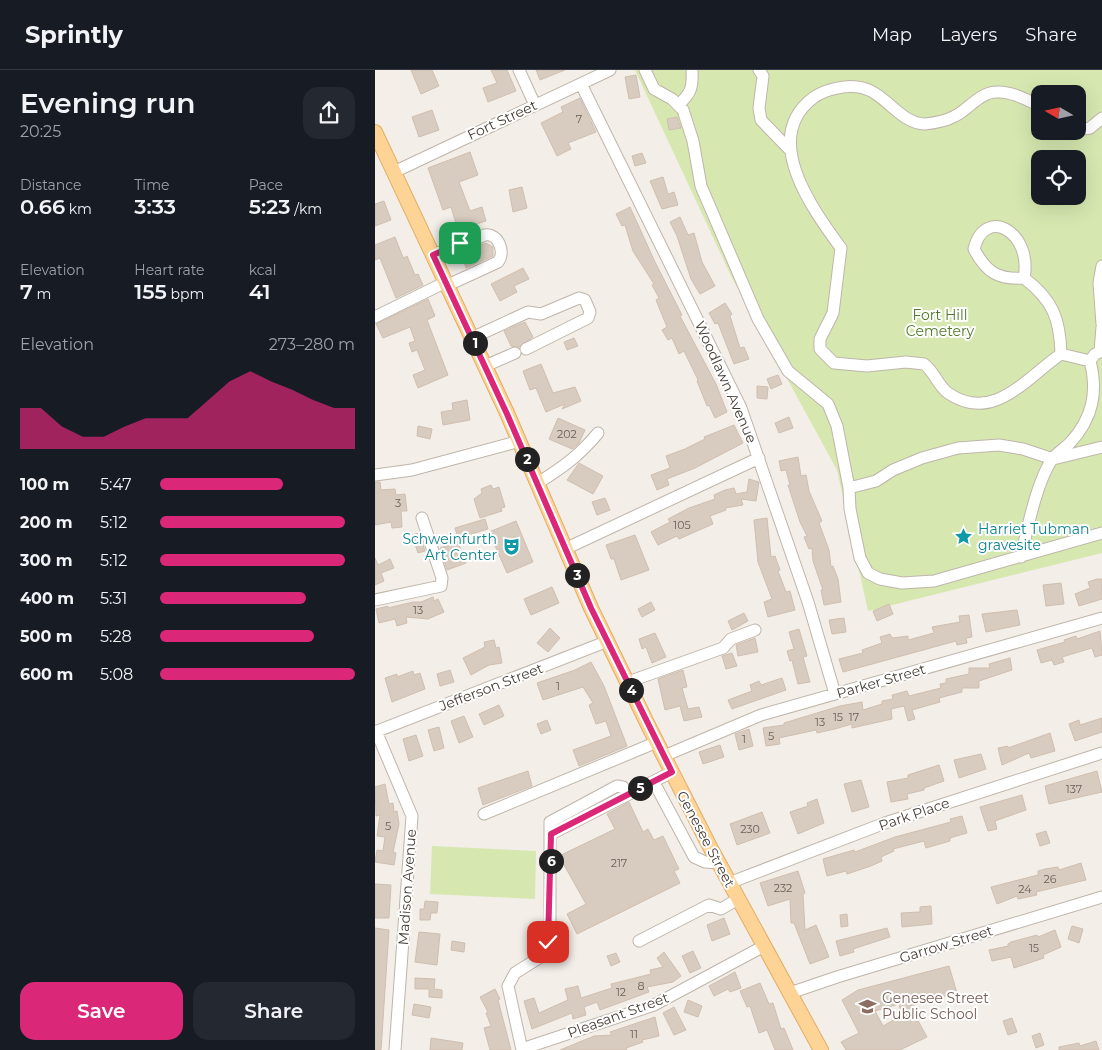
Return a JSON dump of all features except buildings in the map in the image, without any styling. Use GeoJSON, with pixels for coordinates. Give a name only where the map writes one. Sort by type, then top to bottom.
{"type":"FeatureCollection","features":[{"type":"Feature","properties":{"kind":"main road","name":"Genesee Street"},"geometry":{"type":"LineString","coordinates":[[375,132],[520,441],[565,549],[607,641],[729,883],[821,1050]]}},
{"type":"Feature","properties":{"kind":"street"},"geometry":{"type":"LineString","coordinates":[[519,70],[535,105]]}},
{"type":"Feature","properties":{"kind":"street","name":"Fort Street"},"geometry":{"type":"LineString","coordinates":[[394,172],[610,70]]}},
{"type":"Feature","properties":{"kind":"street"},"geometry":{"type":"LineString","coordinates":[[645,70],[654,89],[683,110],[693,141],[701,186],[758,319],[787,371],[828,404],[837,426],[860,558],[868,573],[880,579],[902,583],[934,582],[1102,533]]}},
{"type":"Feature","properties":{"kind":"street"},"geometry":{"type":"LineString","coordinates":[[678,105],[689,96],[693,81],[692,70]]}},
{"type":"Feature","properties":{"kind":"street"},"geometry":{"type":"LineString","coordinates":[[759,70],[763,76],[759,108],[761,120],[790,150]]}},
{"type":"Feature","properties":{"kind":"street","name":"Woodlawn Avenue"},"geometry":{"type":"LineString","coordinates":[[581,84],[741,408],[808,602],[835,694]]}},
{"type":"Feature","properties":{"kind":"street"},"geometry":{"type":"LineString","coordinates":[[1031,102],[995,92],[983,95],[955,116],[939,122],[923,124],[906,118],[881,98],[864,88],[841,88],[821,92],[803,106],[793,124],[790,150],[797,175],[811,206],[841,248],[833,313],[820,339],[820,349],[834,363],[867,366],[906,362],[923,364],[946,392],[965,404],[988,403],[1018,390],[1043,366],[1061,354],[1089,361]]}},
{"type":"Feature","properties":{"kind":"street"},"geometry":{"type":"LineString","coordinates":[[1086,129],[1090,128],[1102,118]]}},
{"type":"Feature","properties":{"kind":"street"},"geometry":{"type":"LineString","coordinates":[[1024,278],[1025,261],[1021,243],[1012,232],[1000,228],[989,228],[977,236],[974,249],[981,264],[1002,277],[1024,278],[1042,295],[1057,316],[1061,354]]}},
{"type":"Feature","properties":{"kind":"street"},"geometry":{"type":"LineString","coordinates":[[375,317],[498,262],[501,258],[501,252],[497,238],[491,234],[485,234],[433,255]]}},
{"type":"Feature","properties":{"kind":"street"},"geometry":{"type":"LineString","coordinates":[[1089,361],[1095,354],[1101,351],[1102,326],[1099,283],[1102,266]]}},
{"type":"Feature","properties":{"kind":"street"},"geometry":{"type":"LineString","coordinates":[[472,338],[528,312],[541,314],[579,298],[585,300],[590,312],[588,318],[526,349]]}},
{"type":"Feature","properties":{"kind":"street"},"geometry":{"type":"LineString","coordinates":[[485,366],[515,353]]}},
{"type":"Feature","properties":{"kind":"street"},"geometry":{"type":"LineString","coordinates":[[1021,557],[1039,489],[1053,459],[1071,442],[1084,425],[1093,406],[1095,382],[1089,361]]}},
{"type":"Feature","properties":{"kind":"street"},"geometry":{"type":"LineString","coordinates":[[538,483],[570,463],[582,453],[598,432]]}},
{"type":"Feature","properties":{"kind":"street"},"geometry":{"type":"LineString","coordinates":[[375,475],[412,470],[520,441]]}},
{"type":"Feature","properties":{"kind":"street"},"geometry":{"type":"LineString","coordinates":[[849,488],[877,481],[893,470],[922,458],[958,448],[999,445],[1023,449],[1053,459],[1102,447]]}},
{"type":"Feature","properties":{"kind":"street"},"geometry":{"type":"LineString","coordinates":[[565,549],[759,458]]}},
{"type":"Feature","properties":{"kind":"street"},"geometry":{"type":"LineString","coordinates":[[375,600],[441,586],[442,578],[422,518]]}},
{"type":"Feature","properties":{"kind":"street","name":"Parker Street"},"geometry":{"type":"LineString","coordinates":[[664,756],[741,722],[1102,618]]}},
{"type":"Feature","properties":{"kind":"street"},"geometry":{"type":"LineString","coordinates":[[628,682],[723,648],[731,639],[755,630]]}},
{"type":"Feature","properties":{"kind":"street","name":"Jefferson Street"},"geometry":{"type":"LineString","coordinates":[[375,732],[607,641]]}},
{"type":"Feature","properties":{"kind":"street","name":"Madison Avenue"},"geometry":{"type":"LineString","coordinates":[[375,732],[412,816],[395,1050]]}},
{"type":"Feature","properties":{"kind":"street"},"geometry":{"type":"LineString","coordinates":[[484,814],[657,742]]}},
{"type":"Feature","properties":{"kind":"street","name":"Park Place"},"geometry":{"type":"LineString","coordinates":[[729,883],[885,823],[1102,753]]}},
{"type":"Feature","properties":{"kind":"street","name":"Pleasant Street"},"geometry":{"type":"LineString","coordinates":[[672,772],[551,834],[547,947],[542,956],[515,973],[508,986],[522,1049],[654,1005],[764,946]]}},
{"type":"Feature","properties":{"kind":"street"},"geometry":{"type":"LineString","coordinates":[[646,785],[657,788],[694,857],[705,862],[719,863]]}},
{"type":"Feature","properties":{"kind":"street","name":"Garrow Street"},"geometry":{"type":"LineString","coordinates":[[790,993],[837,976],[1102,897]]}},
{"type":"Feature","properties":{"kind":"street"},"geometry":{"type":"LineString","coordinates":[[639,941],[709,906],[721,909],[738,899]]}},
{"type":"Feature","properties":{"kind":"green space","name":"Fort Hill Cemetery"},"geometry":{"type":"Polygon","coordinates":[[[635,70],[1102,70],[1102,553],[868,611],[837,470],[732,278],[635,70]]]}},
{"type":"Feature","properties":{"kind":"green space"},"geometry":{"type":"Polygon","coordinates":[[[432,846],[536,851],[535,899],[430,894],[432,846]]]}},
{"type":"Feature","properties":{"kind":"place","name":"Harriet Tubman gravesite"},"geometry":{"type":"Point","coordinates":[964,537]}},
{"type":"Feature","properties":{"kind":"place","name":"Schweinfurth Art Center"},"geometry":{"type":"Point","coordinates":[511,547]}},
{"type":"Feature","properties":{"kind":"place","name":"Genesee Street Public School"},"geometry":{"type":"Point","coordinates":[868,1006]}},
{"type":"Feature","properties":{"kind":"route"},"geometry":{"type":"LineString","coordinates":[[460,243],[433,255],[507,414],[591,608],[672,772],[551,834],[548,942]]}}]}
